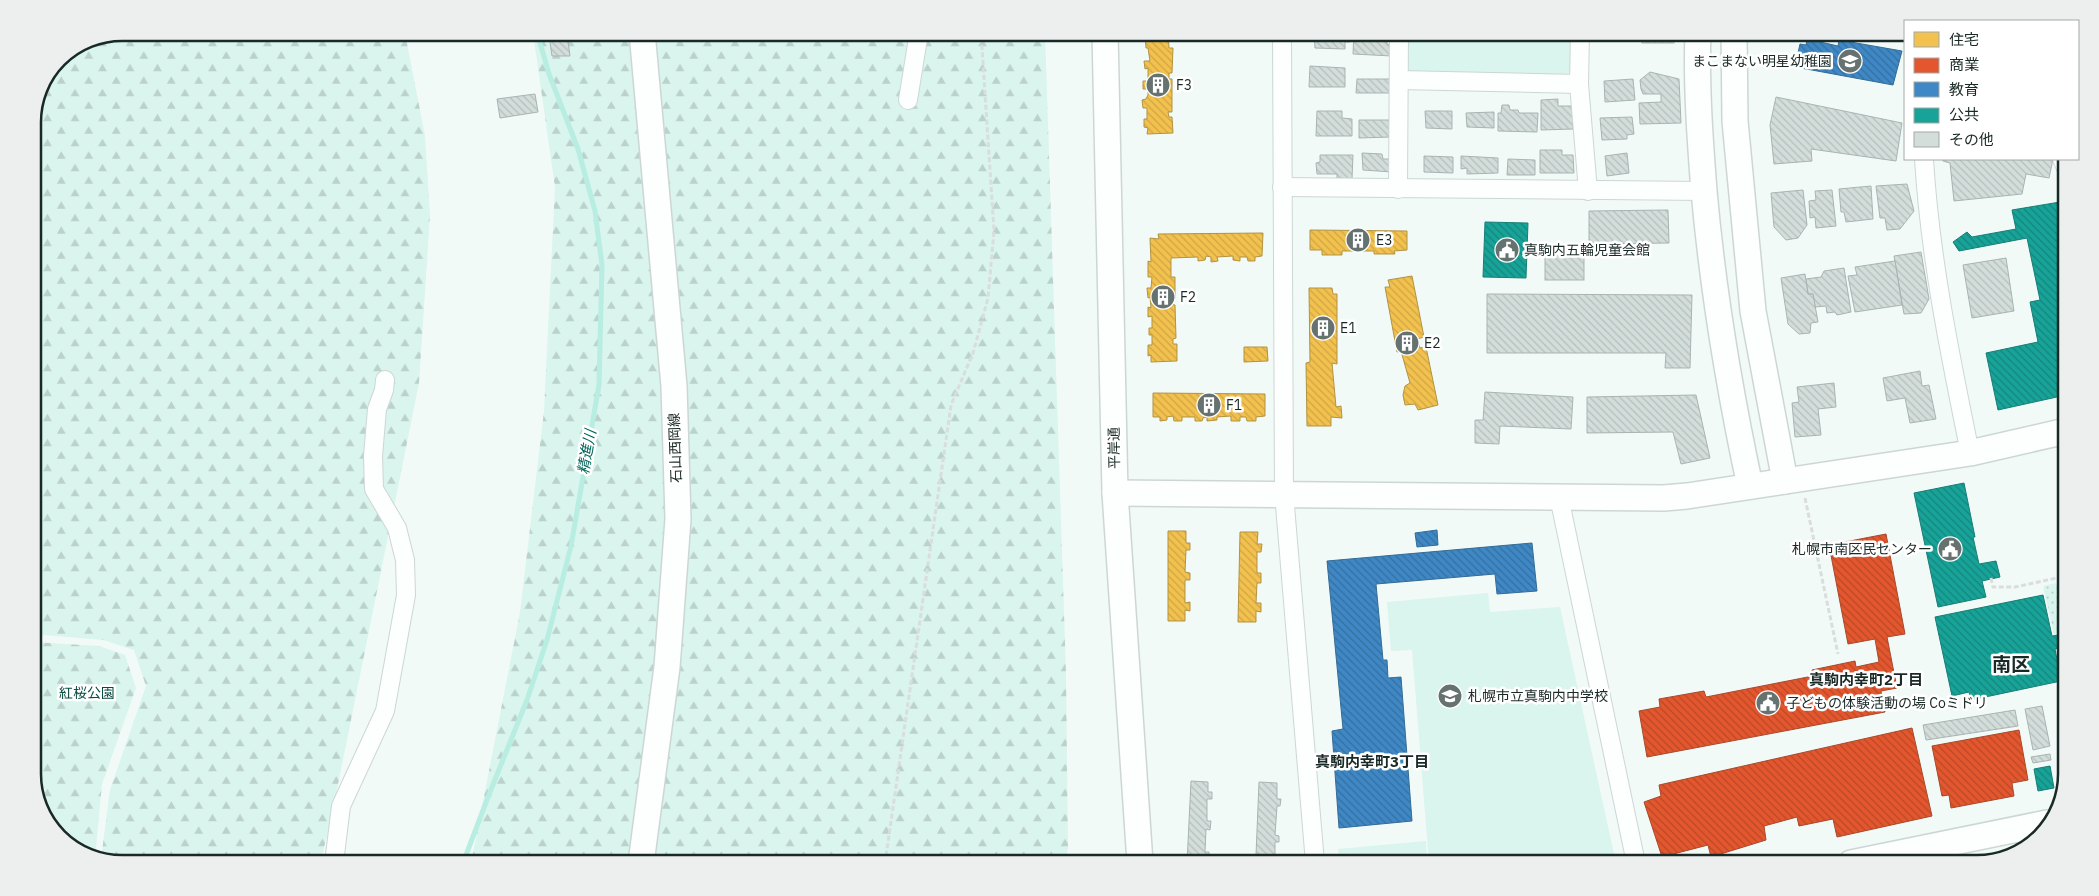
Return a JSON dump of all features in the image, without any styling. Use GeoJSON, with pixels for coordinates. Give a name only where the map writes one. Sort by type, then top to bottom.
{"type":"FeatureCollection","features":[{"type":"Feature","properties":{"kind":"street","name":"石山西岡線"},"geometry":{"type":"LineString","coordinates":[[643,41],[674,386],[678,519],[667,667],[643,855]]}},
{"type":"Feature","properties":{"kind":"street"},"geometry":{"type":"LineString","coordinates":[[908,100],[918,41]]}},
{"type":"Feature","properties":{"kind":"street","name":"平岸通"},"geometry":{"type":"LineString","coordinates":[[1105,41],[1115,493],[1139,855]]}},
{"type":"Feature","properties":{"kind":"street"},"geometry":{"type":"LineString","coordinates":[[1282,41],[1284,494],[1314,855]]}},
{"type":"Feature","properties":{"kind":"street"},"geometry":{"type":"LineString","coordinates":[[1398,189],[1399,41]]}},
{"type":"Feature","properties":{"kind":"street"},"geometry":{"type":"LineString","coordinates":[[1580,41],[1579,84],[1588,191]]}},
{"type":"Feature","properties":{"kind":"street"},"geometry":{"type":"LineString","coordinates":[[1698,41],[1699,129],[1718,317],[1735,418],[1750,486]]}},
{"type":"Feature","properties":{"kind":"street"},"geometry":{"type":"LineString","coordinates":[[1734,41],[1735,121],[1753,310],[1785,481]]}},
{"type":"Feature","properties":{"kind":"street"},"geometry":{"type":"LineString","coordinates":[[1399,80],[1579,84]]}},
{"type":"Feature","properties":{"kind":"street"},"geometry":{"type":"LineString","coordinates":[[1924,160],[1936,284],[1970,452]]}},
{"type":"Feature","properties":{"kind":"street"},"geometry":{"type":"LineString","coordinates":[[1282,187],[1704,191]]}},
{"type":"Feature","properties":{"kind":"street"},"geometry":{"type":"LineString","coordinates":[[335,855],[340,806],[386,711],[406,595],[405,560],[397,528],[374,489],[373,456],[376,409],[384,390],[384,380]]}},
{"type":"Feature","properties":{"kind":"street"},"geometry":{"type":"LineString","coordinates":[[1115,493],[1664,498],[1970,452],[2058,433]]}},
{"type":"Feature","properties":{"kind":"street"},"geometry":{"type":"LineString","coordinates":[[1559,496],[1634,855]]}},
{"type":"Feature","properties":{"kind":"street"},"geometry":{"type":"LineString","coordinates":[[1915,855],[2015,841],[2034,831]]}},
{"type":"Feature","properties":{"kind":"path"},"geometry":{"type":"LineString","coordinates":[[886,855],[951,405],[973,353],[988,298],[994,231],[981,41]]}},
{"type":"Feature","properties":{"kind":"path"},"geometry":{"type":"LineString","coordinates":[[1805,498],[1838,654]]}},
{"type":"Feature","properties":{"kind":"path"},"geometry":{"type":"LineString","coordinates":[[1991,578],[1993,587],[2015,587],[2058,578]]}},
{"type":"Feature","properties":{"kind":"green space"},"geometry":{"type":"Polygon","coordinates":[[[123,41],[407,41],[425,136],[430,216],[419,383],[330,824],[322,855],[123,855],[102,852],[110,790],[146,686],[134,650],[103,640],[41,635],[41,117],[47,91],[65,65],[77,55],[91,47],[107,43],[123,41]]]}},
{"type":"Feature","properties":{"kind":"green space"},"geometry":{"type":"Polygon","coordinates":[[[534,41],[1045,41],[1066,674],[1067,855],[473,855],[520,612],[544,411],[555,187],[534,41]]]}},
{"type":"Feature","properties":{"kind":"green space"},"geometry":{"type":"Polygon","coordinates":[[[1405,41],[1573,41],[1573,71],[1564,75],[1412,73],[1405,67],[1405,41]]]}},
{"type":"Feature","properties":{"kind":"green space"},"geometry":{"type":"Polygon","coordinates":[[[2058,583],[2058,652],[2043,586],[2058,583]]]}},
{"type":"Feature","properties":{"kind":"green space"},"geometry":{"type":"Polygon","coordinates":[[[1488,593],[1490,612],[1560,607],[1614,855],[1428,855],[1412,650],[1391,651],[1387,602],[1488,593]]]}},
{"type":"Feature","properties":{"kind":"green space","name":"紅桜公園"},"geometry":{"type":"Polygon","coordinates":[[[41,642],[99,646],[125,655],[136,688],[102,784],[96,850],[82,844],[65,831],[47,805],[41,779],[41,642]]]}},
{"type":"Feature","properties":{"kind":"green space"},"geometry":{"type":"Polygon","coordinates":[[[1426,841],[1427,855],[1338,855],[1338,849],[1426,841]]]}},
{"type":"Feature","properties":{"kind":"building: 住宅","name":"F3"},"geometry":{"type":"Polygon","coordinates":[[[1146,41],[1169,41],[1169,48],[1173,48],[1172,73],[1169,73],[1169,79],[1172,79],[1172,112],[1168,112],[1169,117],[1172,117],[1173,133],[1147,134],[1148,128],[1144,127],[1144,119],[1147,119],[1147,108],[1143,108],[1142,100],[1146,99],[1148,89],[1143,89],[1143,81],[1148,81],[1148,68],[1145,69],[1144,61],[1150,61],[1148,48],[1146,48],[1146,41]]]}},
{"type":"Feature","properties":{"kind":"building: 住宅","name":"E3"},"geometry":{"type":"Polygon","coordinates":[[[1310,230],[1407,231],[1407,250],[1394,251],[1395,254],[1374,254],[1374,251],[1342,251],[1342,255],[1322,255],[1322,250],[1310,250],[1310,230]]]}},
{"type":"Feature","properties":{"kind":"building: 住宅","name":"F2"},"geometry":{"type":"Polygon","coordinates":[[[1263,233],[1262,256],[1255,257],[1255,261],[1248,261],[1247,257],[1240,257],[1240,261],[1233,260],[1233,256],[1217,257],[1218,261],[1211,262],[1211,257],[1206,256],[1205,260],[1198,261],[1198,257],[1171,258],[1171,277],[1175,277],[1175,299],[1170,299],[1170,304],[1175,305],[1176,338],[1173,339],[1173,344],[1177,344],[1177,361],[1151,362],[1151,355],[1148,356],[1148,345],[1152,345],[1152,335],[1149,335],[1149,328],[1152,328],[1152,316],[1148,317],[1148,307],[1151,308],[1147,288],[1151,288],[1152,277],[1148,277],[1148,261],[1151,262],[1150,238],[1159,239],[1158,234],[1263,233]]]}},
{"type":"Feature","properties":{"kind":"building: 住宅","name":"E2"},"geometry":{"type":"Polygon","coordinates":[[[1412,276],[1424,337],[1417,339],[1420,348],[1426,347],[1438,405],[1418,410],[1415,404],[1405,405],[1403,395],[1405,386],[1410,383],[1401,351],[1397,352],[1385,287],[1390,287],[1388,280],[1412,276]]]}},
{"type":"Feature","properties":{"kind":"building: 住宅","name":"E1"},"geometry":{"type":"Polygon","coordinates":[[[1309,288],[1332,288],[1333,294],[1337,294],[1337,364],[1332,363],[1336,407],[1341,406],[1342,418],[1331,417],[1331,426],[1307,426],[1306,363],[1310,362],[1309,288]]]}},
{"type":"Feature","properties":{"kind":"building: 住宅"},"geometry":{"type":"Polygon","coordinates":[[[1244,347],[1267,347],[1268,361],[1244,362],[1244,347]]]}},
{"type":"Feature","properties":{"kind":"building: 住宅","name":"F1"},"geometry":{"type":"Polygon","coordinates":[[[1153,393],[1265,394],[1265,416],[1256,417],[1256,421],[1247,421],[1246,417],[1240,417],[1240,421],[1231,421],[1231,416],[1217,417],[1217,420],[1207,421],[1207,417],[1203,418],[1202,421],[1195,421],[1195,417],[1182,417],[1182,421],[1174,421],[1173,416],[1167,417],[1167,420],[1160,421],[1160,417],[1153,417],[1153,393]]]}},
{"type":"Feature","properties":{"kind":"building: 住宅"},"geometry":{"type":"Polygon","coordinates":[[[1168,531],[1186,531],[1186,543],[1190,543],[1190,550],[1186,550],[1185,572],[1190,573],[1190,580],[1185,580],[1185,603],[1190,602],[1190,611],[1185,610],[1185,621],[1168,621],[1168,531]]]}},
{"type":"Feature","properties":{"kind":"building: 住宅"},"geometry":{"type":"Polygon","coordinates":[[[1240,532],[1258,532],[1257,544],[1262,544],[1261,552],[1257,552],[1257,573],[1261,573],[1261,583],[1257,583],[1256,603],[1261,603],[1261,612],[1256,611],[1256,622],[1238,622],[1240,532]]]}},
{"type":"Feature","properties":{"kind":"building: 商業"},"geometry":{"type":"Polygon","coordinates":[[[1886,534],[1905,634],[1887,637],[1897,688],[1881,691],[1885,712],[1647,757],[1639,711],[1660,707],[1659,699],[1704,691],[1706,697],[1813,676],[1812,670],[1855,661],[1856,667],[1879,662],[1875,639],[1848,644],[1829,545],[1886,534]]]}},
{"type":"Feature","properties":{"kind":"building: 商業"},"geometry":{"type":"Polygon","coordinates":[[[1912,728],[1932,816],[1837,837],[1833,819],[1799,826],[1797,817],[1764,826],[1766,840],[1717,855],[1710,855],[1708,845],[1670,855],[1661,855],[1644,802],[1661,796],[1659,785],[1912,728]]]}},
{"type":"Feature","properties":{"kind":"building: 商業"},"geometry":{"type":"Polygon","coordinates":[[[2019,730],[2028,780],[2012,783],[2014,796],[1951,808],[1949,795],[1942,796],[1932,746],[2019,730]]]}},
{"type":"Feature","properties":{"kind":"building: 教育"},"geometry":{"type":"Polygon","coordinates":[[[1807,41],[1816,41],[1838,46],[1839,41],[1845,41],[1902,51],[1893,85],[1801,68],[1802,64],[1796,62],[1800,44],[1806,45],[1807,41]]]}},
{"type":"Feature","properties":{"kind":"building: 教育"},"geometry":{"type":"Polygon","coordinates":[[[1437,530],[1438,545],[1417,547],[1415,533],[1437,530]]]}},
{"type":"Feature","properties":{"kind":"building: 教育"},"geometry":{"type":"Polygon","coordinates":[[[1532,543],[1537,591],[1497,594],[1495,574],[1376,584],[1383,660],[1387,660],[1388,678],[1401,677],[1412,821],[1339,828],[1332,731],[1343,729],[1327,561],[1532,543]]]}},
{"type":"Feature","properties":{"kind":"building: 公共"},"geometry":{"type":"Polygon","coordinates":[[[2058,202],[2058,397],[1998,410],[1986,353],[2038,342],[2030,302],[2040,300],[2027,238],[1959,251],[1953,242],[1967,232],[1972,237],[2016,229],[2012,210],[2058,202]]]}},
{"type":"Feature","properties":{"kind":"building: 公共"},"geometry":{"type":"Polygon","coordinates":[[[1485,222],[1528,223],[1526,278],[1483,277],[1485,222]]]}},
{"type":"Feature","properties":{"kind":"building: 公共","name":"札幌市南区民センター"},"geometry":{"type":"Polygon","coordinates":[[[1964,483],[1979,564],[1996,561],[2000,577],[1982,581],[1986,597],[1938,607],[1914,493],[1964,483]]]}},
{"type":"Feature","properties":{"kind":"building: 公共"},"geometry":{"type":"Polygon","coordinates":[[[2043,595],[2052,636],[2058,635],[2058,648],[2055,649],[2058,665],[2058,682],[1971,700],[1969,692],[1952,696],[1935,617],[2043,595]]]}},
{"type":"Feature","properties":{"kind":"building: 公共"},"geometry":{"type":"Polygon","coordinates":[[[2050,766],[2054,788],[2038,791],[2034,769],[2050,766]]]}},
{"type":"Feature","properties":{"kind":"building: その他"},"geometry":{"type":"Polygon","coordinates":[[[550,41],[568,41],[570,56],[552,56],[550,41]]]}},
{"type":"Feature","properties":{"kind":"building: その他"},"geometry":{"type":"Polygon","coordinates":[[[1315,41],[1350,41],[1345,42],[1345,49],[1315,48],[1315,41]]]}},
{"type":"Feature","properties":{"kind":"building: その他"},"geometry":{"type":"Polygon","coordinates":[[[1354,41],[1387,41],[1387,44],[1392,46],[1392,56],[1353,54],[1354,41]]]}},
{"type":"Feature","properties":{"kind":"building: その他"},"geometry":{"type":"Polygon","coordinates":[[[1642,41],[1674,41],[1674,43],[1642,43],[1642,41]]]}},
{"type":"Feature","properties":{"kind":"building: その他"},"geometry":{"type":"Polygon","coordinates":[[[1310,66],[1345,68],[1345,87],[1309,87],[1310,66]]]}},
{"type":"Feature","properties":{"kind":"building: その他"},"geometry":{"type":"Polygon","coordinates":[[[1650,72],[1679,79],[1681,123],[1640,124],[1639,103],[1661,102],[1661,94],[1643,94],[1641,89],[1640,80],[1650,72]]]}},
{"type":"Feature","properties":{"kind":"building: その他"},"geometry":{"type":"Polygon","coordinates":[[[1357,79],[1393,79],[1394,93],[1356,93],[1357,79]]]}},
{"type":"Feature","properties":{"kind":"building: その他"},"geometry":{"type":"Polygon","coordinates":[[[1633,79],[1635,100],[1605,102],[1604,81],[1633,79]]]}},
{"type":"Feature","properties":{"kind":"building: その他"},"geometry":{"type":"Polygon","coordinates":[[[535,94],[538,112],[500,118],[497,99],[535,94]]]}},
{"type":"Feature","properties":{"kind":"building: その他"},"geometry":{"type":"Polygon","coordinates":[[[1776,97],[1902,123],[1896,161],[1811,149],[1812,161],[1774,164],[1770,125],[1776,97]]]}},
{"type":"Feature","properties":{"kind":"building: その他"},"geometry":{"type":"Polygon","coordinates":[[[1558,99],[1558,106],[1573,106],[1573,129],[1541,130],[1541,100],[1558,99]]]}},
{"type":"Feature","properties":{"kind":"building: その他"},"geometry":{"type":"Polygon","coordinates":[[[1502,105],[1509,105],[1510,110],[1518,110],[1519,113],[1538,113],[1537,132],[1498,131],[1498,113],[1501,113],[1502,105]]]}},
{"type":"Feature","properties":{"kind":"building: その他"},"geometry":{"type":"Polygon","coordinates":[[[1317,111],[1342,111],[1342,118],[1352,119],[1352,136],[1316,136],[1317,111]]]}},
{"type":"Feature","properties":{"kind":"building: その他"},"geometry":{"type":"Polygon","coordinates":[[[1425,111],[1452,111],[1452,129],[1426,128],[1425,111]]]}},
{"type":"Feature","properties":{"kind":"building: その他"},"geometry":{"type":"Polygon","coordinates":[[[1494,112],[1494,128],[1467,127],[1466,113],[1494,112]]]}},
{"type":"Feature","properties":{"kind":"building: その他"},"geometry":{"type":"Polygon","coordinates":[[[1632,117],[1634,134],[1627,135],[1627,139],[1602,140],[1600,118],[1632,117]]]}},
{"type":"Feature","properties":{"kind":"building: その他"},"geometry":{"type":"Polygon","coordinates":[[[1359,120],[1390,120],[1391,137],[1359,138],[1359,120]]]}},
{"type":"Feature","properties":{"kind":"building: その他"},"geometry":{"type":"Polygon","coordinates":[[[1540,150],[1562,150],[1562,155],[1573,155],[1574,173],[1540,173],[1540,150]]]}},
{"type":"Feature","properties":{"kind":"building: その他"},"geometry":{"type":"Polygon","coordinates":[[[1362,153],[1382,154],[1383,159],[1392,159],[1392,172],[1363,170],[1362,153]]]}},
{"type":"Feature","properties":{"kind":"building: その他"},"geometry":{"type":"Polygon","coordinates":[[[1627,153],[1629,173],[1607,176],[1605,156],[1627,153]]]}},
{"type":"Feature","properties":{"kind":"building: その他"},"geometry":{"type":"Polygon","coordinates":[[[1320,155],[1353,155],[1352,179],[1337,178],[1337,174],[1317,174],[1316,163],[1320,162],[1320,155]]]}},
{"type":"Feature","properties":{"kind":"building: その他"},"geometry":{"type":"Polygon","coordinates":[[[1424,156],[1453,157],[1453,173],[1424,172],[1424,156]]]}},
{"type":"Feature","properties":{"kind":"building: その他"},"geometry":{"type":"Polygon","coordinates":[[[1461,156],[1498,158],[1498,173],[1467,174],[1467,168],[1461,169],[1461,156]]]}},
{"type":"Feature","properties":{"kind":"building: その他"},"geometry":{"type":"Polygon","coordinates":[[[1508,159],[1535,160],[1535,175],[1507,175],[1508,159]]]}},
{"type":"Feature","properties":{"kind":"building: その他"},"geometry":{"type":"Polygon","coordinates":[[[2053,160],[2049,178],[2026,174],[2022,194],[1954,201],[1950,163],[1943,161],[2053,160]]]}},
{"type":"Feature","properties":{"kind":"building: その他"},"geometry":{"type":"Polygon","coordinates":[[[1907,184],[1914,211],[1900,229],[1887,230],[1885,218],[1880,218],[1876,186],[1907,184]]]}},
{"type":"Feature","properties":{"kind":"building: その他"},"geometry":{"type":"Polygon","coordinates":[[[1871,186],[1873,219],[1846,222],[1844,212],[1841,212],[1839,189],[1871,186]]]}},
{"type":"Feature","properties":{"kind":"building: その他"},"geometry":{"type":"Polygon","coordinates":[[[1803,190],[1807,225],[1798,238],[1786,240],[1774,227],[1771,193],[1803,190]]]}},
{"type":"Feature","properties":{"kind":"building: その他"},"geometry":{"type":"Polygon","coordinates":[[[1832,190],[1836,226],[1816,228],[1815,217],[1810,218],[1809,201],[1816,200],[1815,191],[1832,190]]]}},
{"type":"Feature","properties":{"kind":"building: その他"},"geometry":{"type":"Polygon","coordinates":[[[1668,210],[1669,243],[1589,244],[1589,211],[1668,210]]]}},
{"type":"Feature","properties":{"kind":"building: その他"},"geometry":{"type":"Polygon","coordinates":[[[1921,252],[1929,299],[1921,313],[1904,314],[1894,256],[1921,252]]]}},
{"type":"Feature","properties":{"kind":"building: その他"},"geometry":{"type":"Polygon","coordinates":[[[1545,254],[1584,254],[1584,280],[1545,280],[1545,254]]]}},
{"type":"Feature","properties":{"kind":"building: その他"},"geometry":{"type":"Polygon","coordinates":[[[2006,258],[2014,311],[1972,318],[1963,265],[2006,258]]]}},
{"type":"Feature","properties":{"kind":"building: その他"},"geometry":{"type":"Polygon","coordinates":[[[1895,261],[1902,305],[1855,312],[1848,276],[1857,275],[1855,267],[1895,261]]]}},
{"type":"Feature","properties":{"kind":"building: その他"},"geometry":{"type":"Polygon","coordinates":[[[1844,268],[1851,312],[1837,315],[1835,312],[1827,313],[1826,306],[1815,307],[1813,294],[1808,294],[1806,279],[1821,277],[1824,271],[1844,268]]]}},
{"type":"Feature","properties":{"kind":"building: その他"},"geometry":{"type":"Polygon","coordinates":[[[1805,274],[1808,294],[1813,294],[1818,322],[1811,323],[1810,333],[1799,334],[1788,324],[1781,278],[1805,274]]]}},
{"type":"Feature","properties":{"kind":"building: その他"},"geometry":{"type":"Polygon","coordinates":[[[1487,294],[1692,295],[1690,368],[1665,368],[1666,353],[1487,353],[1487,294]]]}},
{"type":"Feature","properties":{"kind":"building: その他"},"geometry":{"type":"Polygon","coordinates":[[[1920,371],[1922,386],[1929,385],[1936,419],[1910,423],[1905,398],[1887,401],[1883,378],[1920,371]]]}},
{"type":"Feature","properties":{"kind":"building: その他"},"geometry":{"type":"Polygon","coordinates":[[[1834,383],[1836,407],[1818,409],[1821,435],[1795,437],[1792,403],[1799,402],[1797,387],[1834,383]]]}},
{"type":"Feature","properties":{"kind":"building: その他"},"geometry":{"type":"Polygon","coordinates":[[[1485,392],[1573,397],[1571,429],[1500,426],[1499,444],[1475,443],[1475,420],[1483,420],[1485,392]]]}},
{"type":"Feature","properties":{"kind":"building: その他"},"geometry":{"type":"Polygon","coordinates":[[[1696,395],[1710,458],[1681,464],[1673,432],[1587,433],[1587,397],[1696,395]]]}},
{"type":"Feature","properties":{"kind":"building: その他"},"geometry":{"type":"Polygon","coordinates":[[[2042,706],[2050,746],[2033,750],[2025,709],[2042,706]]]}},
{"type":"Feature","properties":{"kind":"building: その他"},"geometry":{"type":"Polygon","coordinates":[[[2015,710],[2018,726],[1926,740],[1923,725],[2015,710]]]}},
{"type":"Feature","properties":{"kind":"building: その他"},"geometry":{"type":"Polygon","coordinates":[[[2050,754],[2051,760],[2033,763],[2031,757],[2050,754]]]}},
{"type":"Feature","properties":{"kind":"building: その他"},"geometry":{"type":"Polygon","coordinates":[[[1191,781],[1208,782],[1208,792],[1212,792],[1212,799],[1207,799],[1207,821],[1211,821],[1210,830],[1206,829],[1205,852],[1209,852],[1209,855],[1187,855],[1191,781]]]}},
{"type":"Feature","properties":{"kind":"building: その他"},"geometry":{"type":"Polygon","coordinates":[[[1259,782],[1277,783],[1277,799],[1281,799],[1280,806],[1277,806],[1275,835],[1279,836],[1279,842],[1275,842],[1275,855],[1256,855],[1259,782]]]}},
{"type":"Feature","properties":{"kind":"waterway","name":"精進川"},"geometry":{"type":"LineString","coordinates":[[466,855],[527,700],[547,640],[571,546],[599,385],[602,265],[595,211],[578,149],[549,74],[540,41]]}},
{"type":"Feature","properties":{"kind":"place","name":"まこまない明星幼稚園"},"geometry":{"type":"Point","coordinates":[1850,61]}},
{"type":"Feature","properties":{"kind":"place","name":"F3"},"geometry":{"type":"Point","coordinates":[1158,85]}},
{"type":"Feature","properties":{"kind":"place","name":"E3"},"geometry":{"type":"Point","coordinates":[1358,240]}},
{"type":"Feature","properties":{"kind":"place","name":"真駒内五輪児童会館"},"geometry":{"type":"Point","coordinates":[1507,250]}},
{"type":"Feature","properties":{"kind":"place","name":"F2"},"geometry":{"type":"Point","coordinates":[1163,297]}},
{"type":"Feature","properties":{"kind":"place","name":"E1"},"geometry":{"type":"Point","coordinates":[1323,328]}},
{"type":"Feature","properties":{"kind":"place","name":"E2"},"geometry":{"type":"Point","coordinates":[1407,343]}},
{"type":"Feature","properties":{"kind":"place","name":"F1"},"geometry":{"type":"Point","coordinates":[1209,405]}},
{"type":"Feature","properties":{"kind":"place","name":"札幌市南区民センター"},"geometry":{"type":"Point","coordinates":[1950,549]}},
{"type":"Feature","properties":{"kind":"place","name":"札幌市立真駒内中学校"},"geometry":{"type":"Point","coordinates":[1450,696]}},
{"type":"Feature","properties":{"kind":"place","name":"子どもの体験活動の場 Coミドリ"},"geometry":{"type":"Point","coordinates":[1768,703]}},
{"type":"Feature","properties":{"kind":"district","name":"南区"},"geometry":{"type":"Point","coordinates":[2011,664]}},
{"type":"Feature","properties":{"kind":"district","name":"真駒内幸町2丁目"},"geometry":{"type":"Point","coordinates":[1866,680]}},
{"type":"Feature","properties":{"kind":"district","name":"真駒内幸町3丁目"},"geometry":{"type":"Point","coordinates":[1372,762]}}]}
